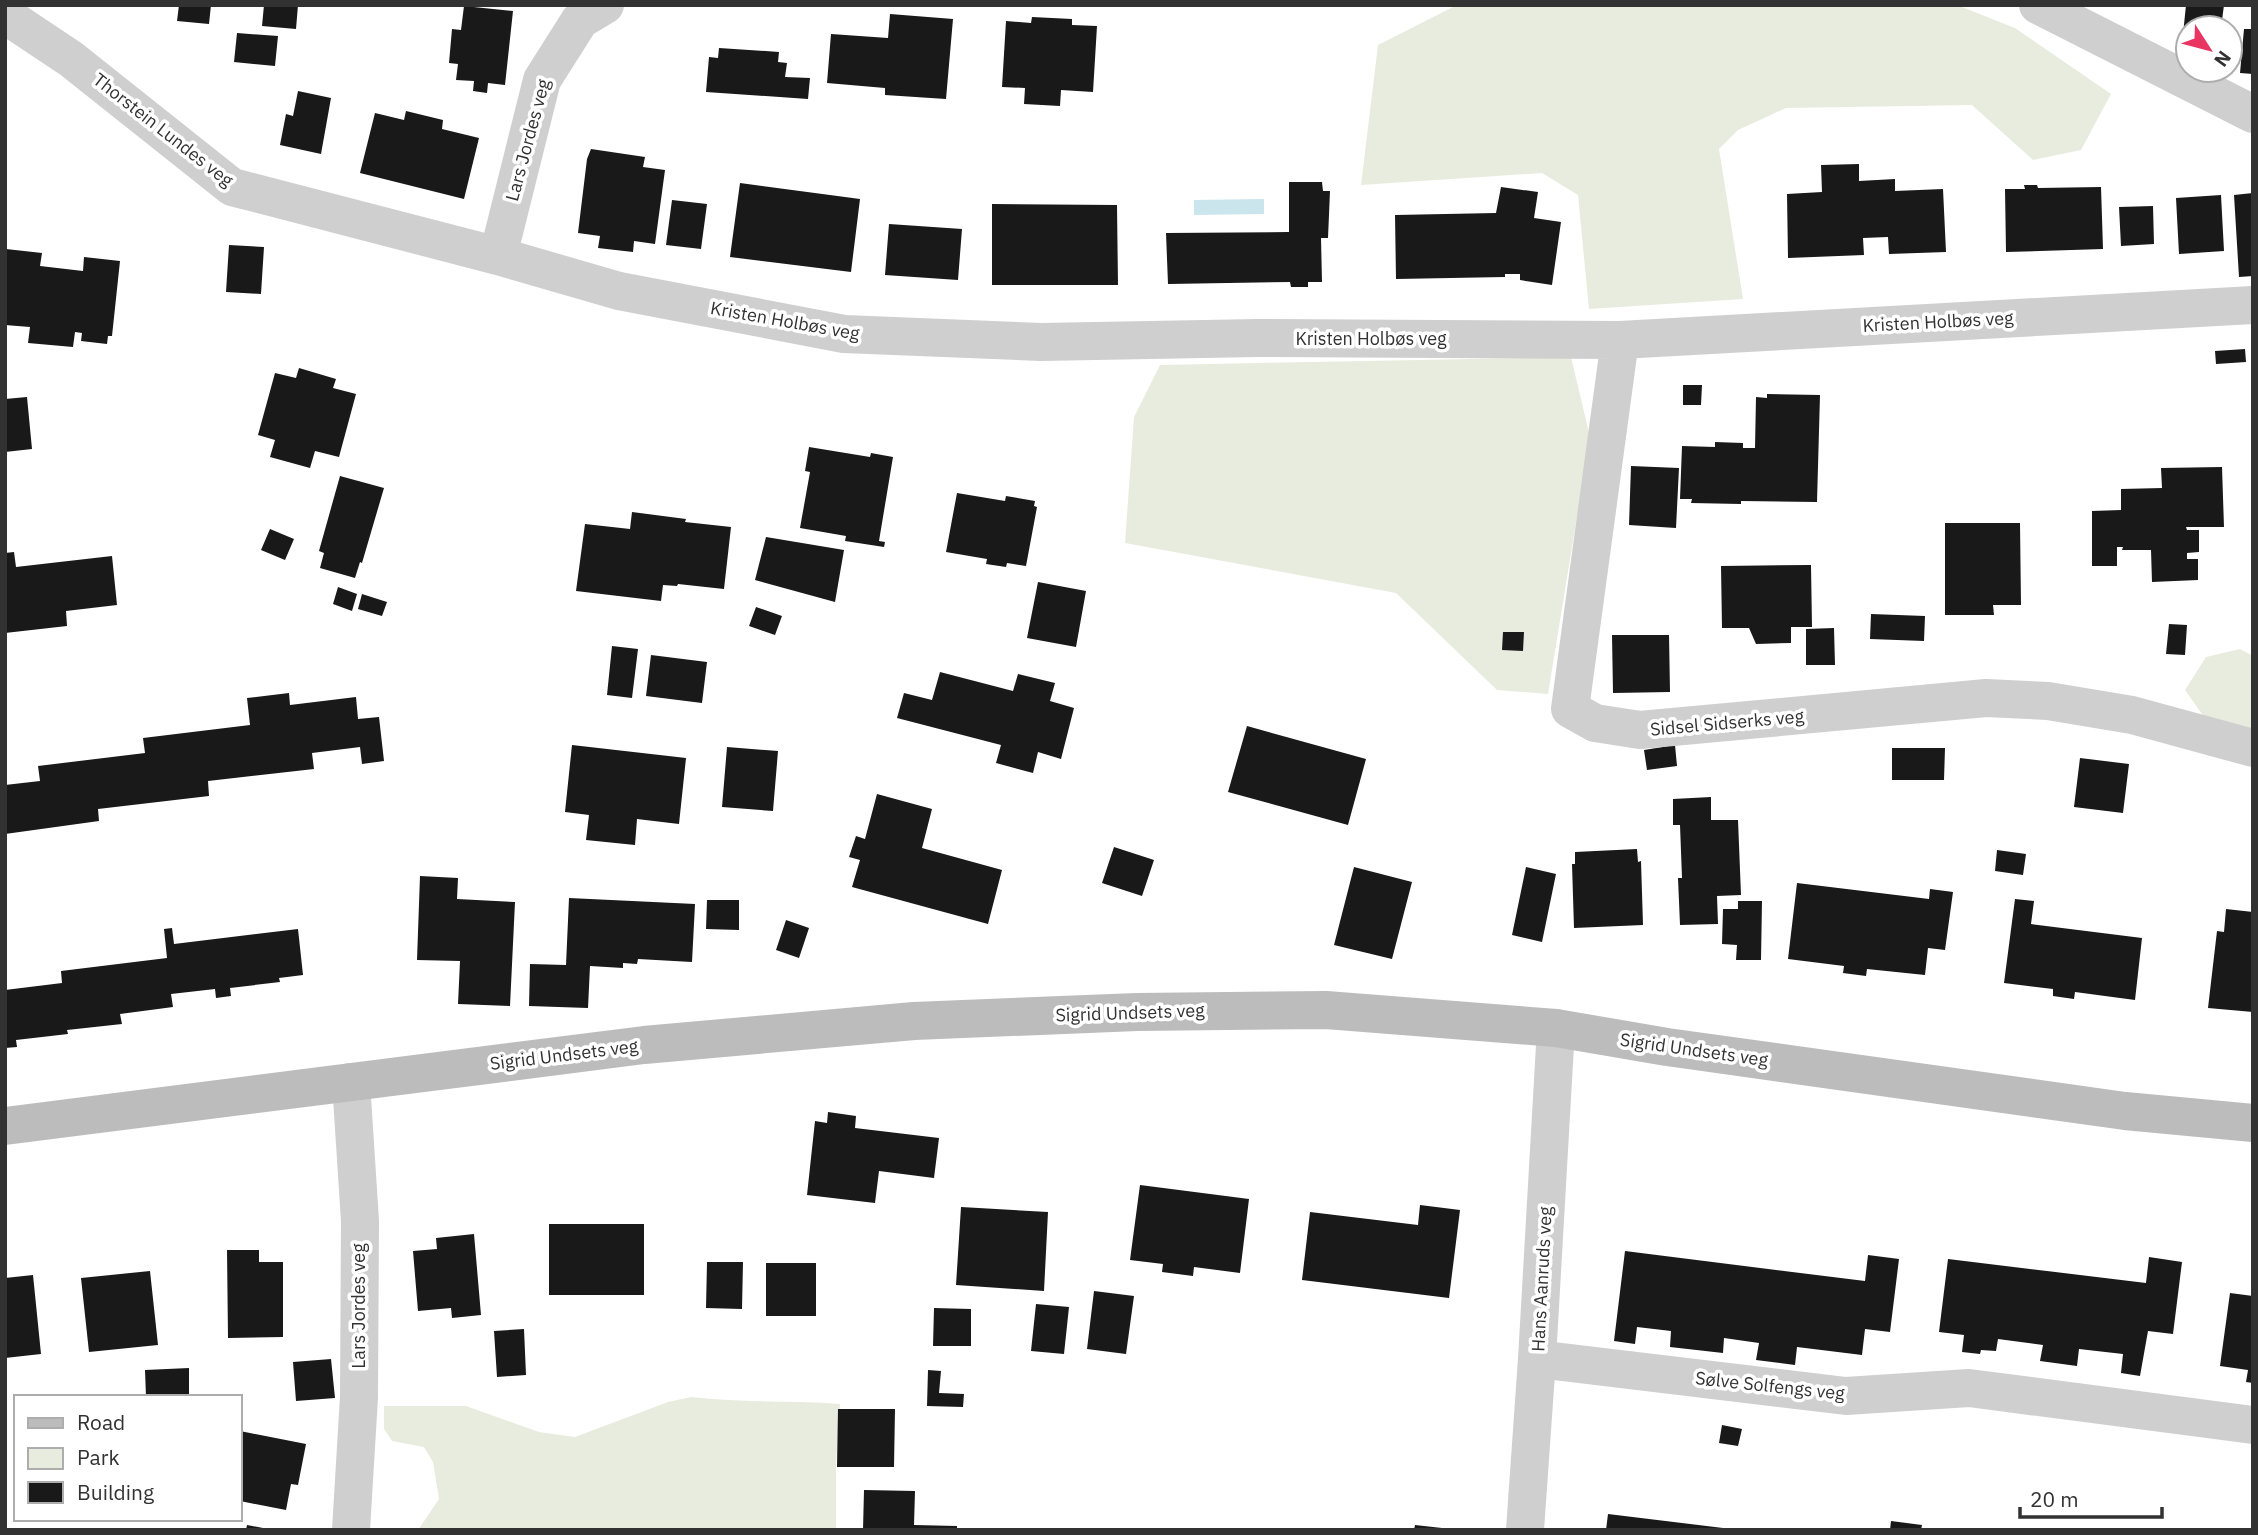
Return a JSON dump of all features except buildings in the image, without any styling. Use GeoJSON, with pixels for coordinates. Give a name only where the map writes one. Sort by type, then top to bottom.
{"type":"FeatureCollection","features":[{"type":"Feature","properties":{"kind":"street","name":"Lars Jordes veg"},"geometry":{"type":"LineString","coordinates":[[498,256],[542,80],[580,20],[606,5]]}},
{"type":"Feature","properties":{"kind":"street"},"geometry":{"type":"LineString","coordinates":[[2038,5],[2253,114]]}},
{"type":"Feature","properties":{"kind":"street","name":"Thorstein Lundes veg"},"geometry":{"type":"LineString","coordinates":[[5,15],[71,59],[232,187],[498,256]]}},
{"type":"Feature","properties":{"kind":"street","name":"Kristen Holbøs veg"},"geometry":{"type":"LineString","coordinates":[[498,256],[619,291],[844,334],[1041,342],[1258,338],[1620,340],[2253,305]]}},
{"type":"Feature","properties":{"kind":"street","name":"Sidsel Sidserks veg"},"geometry":{"type":"LineString","coordinates":[[1620,340],[1570,709],[1595,723],[1640,730],[1986,698],[2049,701],[2132,715],[2253,748]]}},
{"type":"Feature","properties":{"kind":"street","name":"Sigrid Undsets veg"},"geometry":{"type":"LineString","coordinates":[[5,1126],[644,1045],[914,1021],[1137,1012],[1326,1010],[1556,1028],[1667,1047],[2125,1111],[2253,1123]]}},
{"type":"Feature","properties":{"kind":"street","name":"Hans Aanruds veg"},"geometry":{"type":"LineString","coordinates":[[1525,1530],[1556,1028]]}},
{"type":"Feature","properties":{"kind":"street","name":"Lars Jordes veg"},"geometry":{"type":"LineString","coordinates":[[351,1082],[360,1221],[359,1396],[351,1530]]}},
{"type":"Feature","properties":{"kind":"street","name":"Sølve Solfengs veg"},"geometry":{"type":"LineString","coordinates":[[1537,1359],[1846,1396],[1969,1388],[2253,1425]]}},
{"type":"Feature","properties":{"kind":"green space"},"geometry":{"type":"Polygon","coordinates":[[[1457,5],[1957,5],[2015,28],[2111,94],[2081,150],[2033,160],[1972,105],[1786,108],[1738,130],[1719,149],[1743,299],[1589,309],[1578,195],[1542,173],[1361,185],[1378,45],[1457,5]]]}},
{"type":"Feature","properties":{"kind":"green space"},"geometry":{"type":"Polygon","coordinates":[[[1571,357],[1590,437],[1548,694],[1497,690],[1396,593],[1125,543],[1134,417],[1160,365],[1571,357]]]}},
{"type":"Feature","properties":{"kind":"green space"},"geometry":{"type":"Polygon","coordinates":[[[2240,649],[2253,656],[2253,730],[2204,717],[2185,690],[2206,657],[2240,649]]]}},
{"type":"Feature","properties":{"kind":"green space"},"geometry":{"type":"Polygon","coordinates":[[[691,1397],[840,1404],[836,1463],[836,1530],[418,1530],[439,1499],[433,1462],[424,1447],[392,1441],[384,1429],[384,1406],[466,1406],[539,1432],[575,1437],[668,1402],[691,1397]]]}},
{"type":"Feature","properties":{"kind":"water"},"geometry":{"type":"Polygon","coordinates":[[[1264,199],[1264,214],[1194,215],[1194,200],[1264,199]]]}}]}
